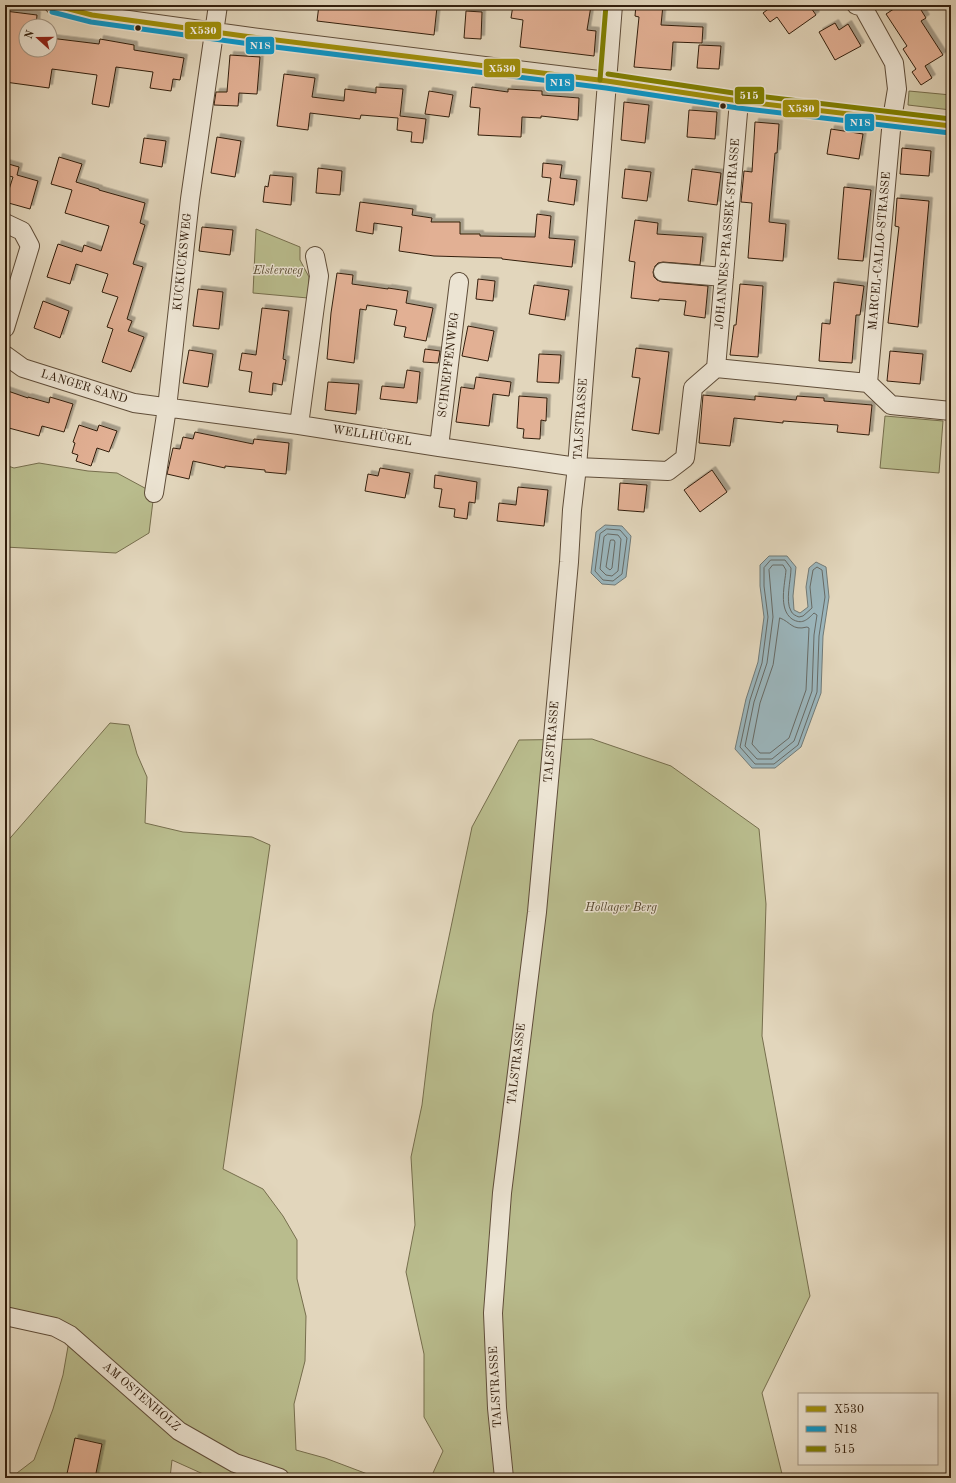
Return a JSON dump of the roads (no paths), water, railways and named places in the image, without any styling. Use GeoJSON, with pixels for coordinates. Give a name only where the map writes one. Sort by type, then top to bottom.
{"type":"FeatureCollection","features":[{"type":"Feature","properties":{"kind":"street"},"geometry":{"type":"LineString","coordinates":[[54,5],[92,15],[215,32],[607,81]]}},
{"type":"Feature","properties":{"kind":"street","name":"KUCKUCKSWEG"},"geometry":{"type":"LineString","coordinates":[[154,493],[167,408],[190,199],[218,5]]}},
{"type":"Feature","properties":{"kind":"street","name":"TALSTRASSE"},"geometry":{"type":"LineString","coordinates":[[504,1478],[496,1408],[493,1306],[502,1194],[537,912],[569,562],[614,5]]}},
{"type":"Feature","properties":{"kind":"street","name":"MARCEL-CALLO-STRASSE"},"geometry":{"type":"LineString","coordinates":[[862,6],[894,62],[897,89],[892,119],[868,383]]}},
{"type":"Feature","properties":{"kind":"street","name":"JOHANNES-PRASSEK-STRASSE"},"geometry":{"type":"LineString","coordinates":[[607,81],[739,101],[716,368]]}},
{"type":"Feature","properties":{"kind":"street"},"geometry":{"type":"LineString","coordinates":[[5,223],[22,231],[30,246],[5,328]]}},
{"type":"Feature","properties":{"kind":"street"},"geometry":{"type":"LineString","coordinates":[[299,425],[318,276],[314,256]]}},
{"type":"Feature","properties":{"kind":"street"},"geometry":{"type":"LineString","coordinates":[[663,272],[724,277]]}},
{"type":"Feature","properties":{"kind":"street","name":"SCHNEPFENWEG"},"geometry":{"type":"LineString","coordinates":[[439,447],[459,282]]}},
{"type":"Feature","properties":{"kind":"street","name":"LANGER SAND"},"geometry":{"type":"LineString","coordinates":[[5,355],[23,368],[134,403],[167,408]]}},
{"type":"Feature","properties":{"kind":"street"},"geometry":{"type":"LineString","coordinates":[[716,368],[868,383],[891,405],[951,411]]}},
{"type":"Feature","properties":{"kind":"street","name":"WELLHÜGEL"},"geometry":{"type":"LineString","coordinates":[[167,408],[299,425],[577,467],[668,471],[685,458],[693,388],[716,368]]}},
{"type":"Feature","properties":{"kind":"street","name":"AM OSTENHOLZ"},"geometry":{"type":"LineString","coordinates":[[5,1316],[55,1327],[70,1335],[179,1431],[234,1463],[280,1478]]}},
{"type":"Feature","properties":{"kind":"water"},"geometry":{"type":"Polygon","coordinates":[[[605,525],[622,526],[631,536],[626,577],[615,585],[602,584],[591,573],[596,532],[605,525]]]}},
{"type":"Feature","properties":{"kind":"water"},"geometry":{"type":"Polygon","coordinates":[[[769,556],[787,556],[796,567],[793,596],[794,610],[800,613],[808,607],[806,587],[809,568],[816,562],[826,567],[829,597],[823,636],[821,693],[801,747],[775,768],[752,768],[735,749],[746,699],[758,662],[764,617],[760,586],[760,565],[769,556]]]}},
{"type":"Feature","properties":{"kind":"park label","name":"Elsterweg"},"geometry":{"type":"Point","coordinates":[278,271]}},
{"type":"Feature","properties":{"kind":"park label","name":"Hollager Berg"},"geometry":{"type":"Point","coordinates":[621,908]}}]}
